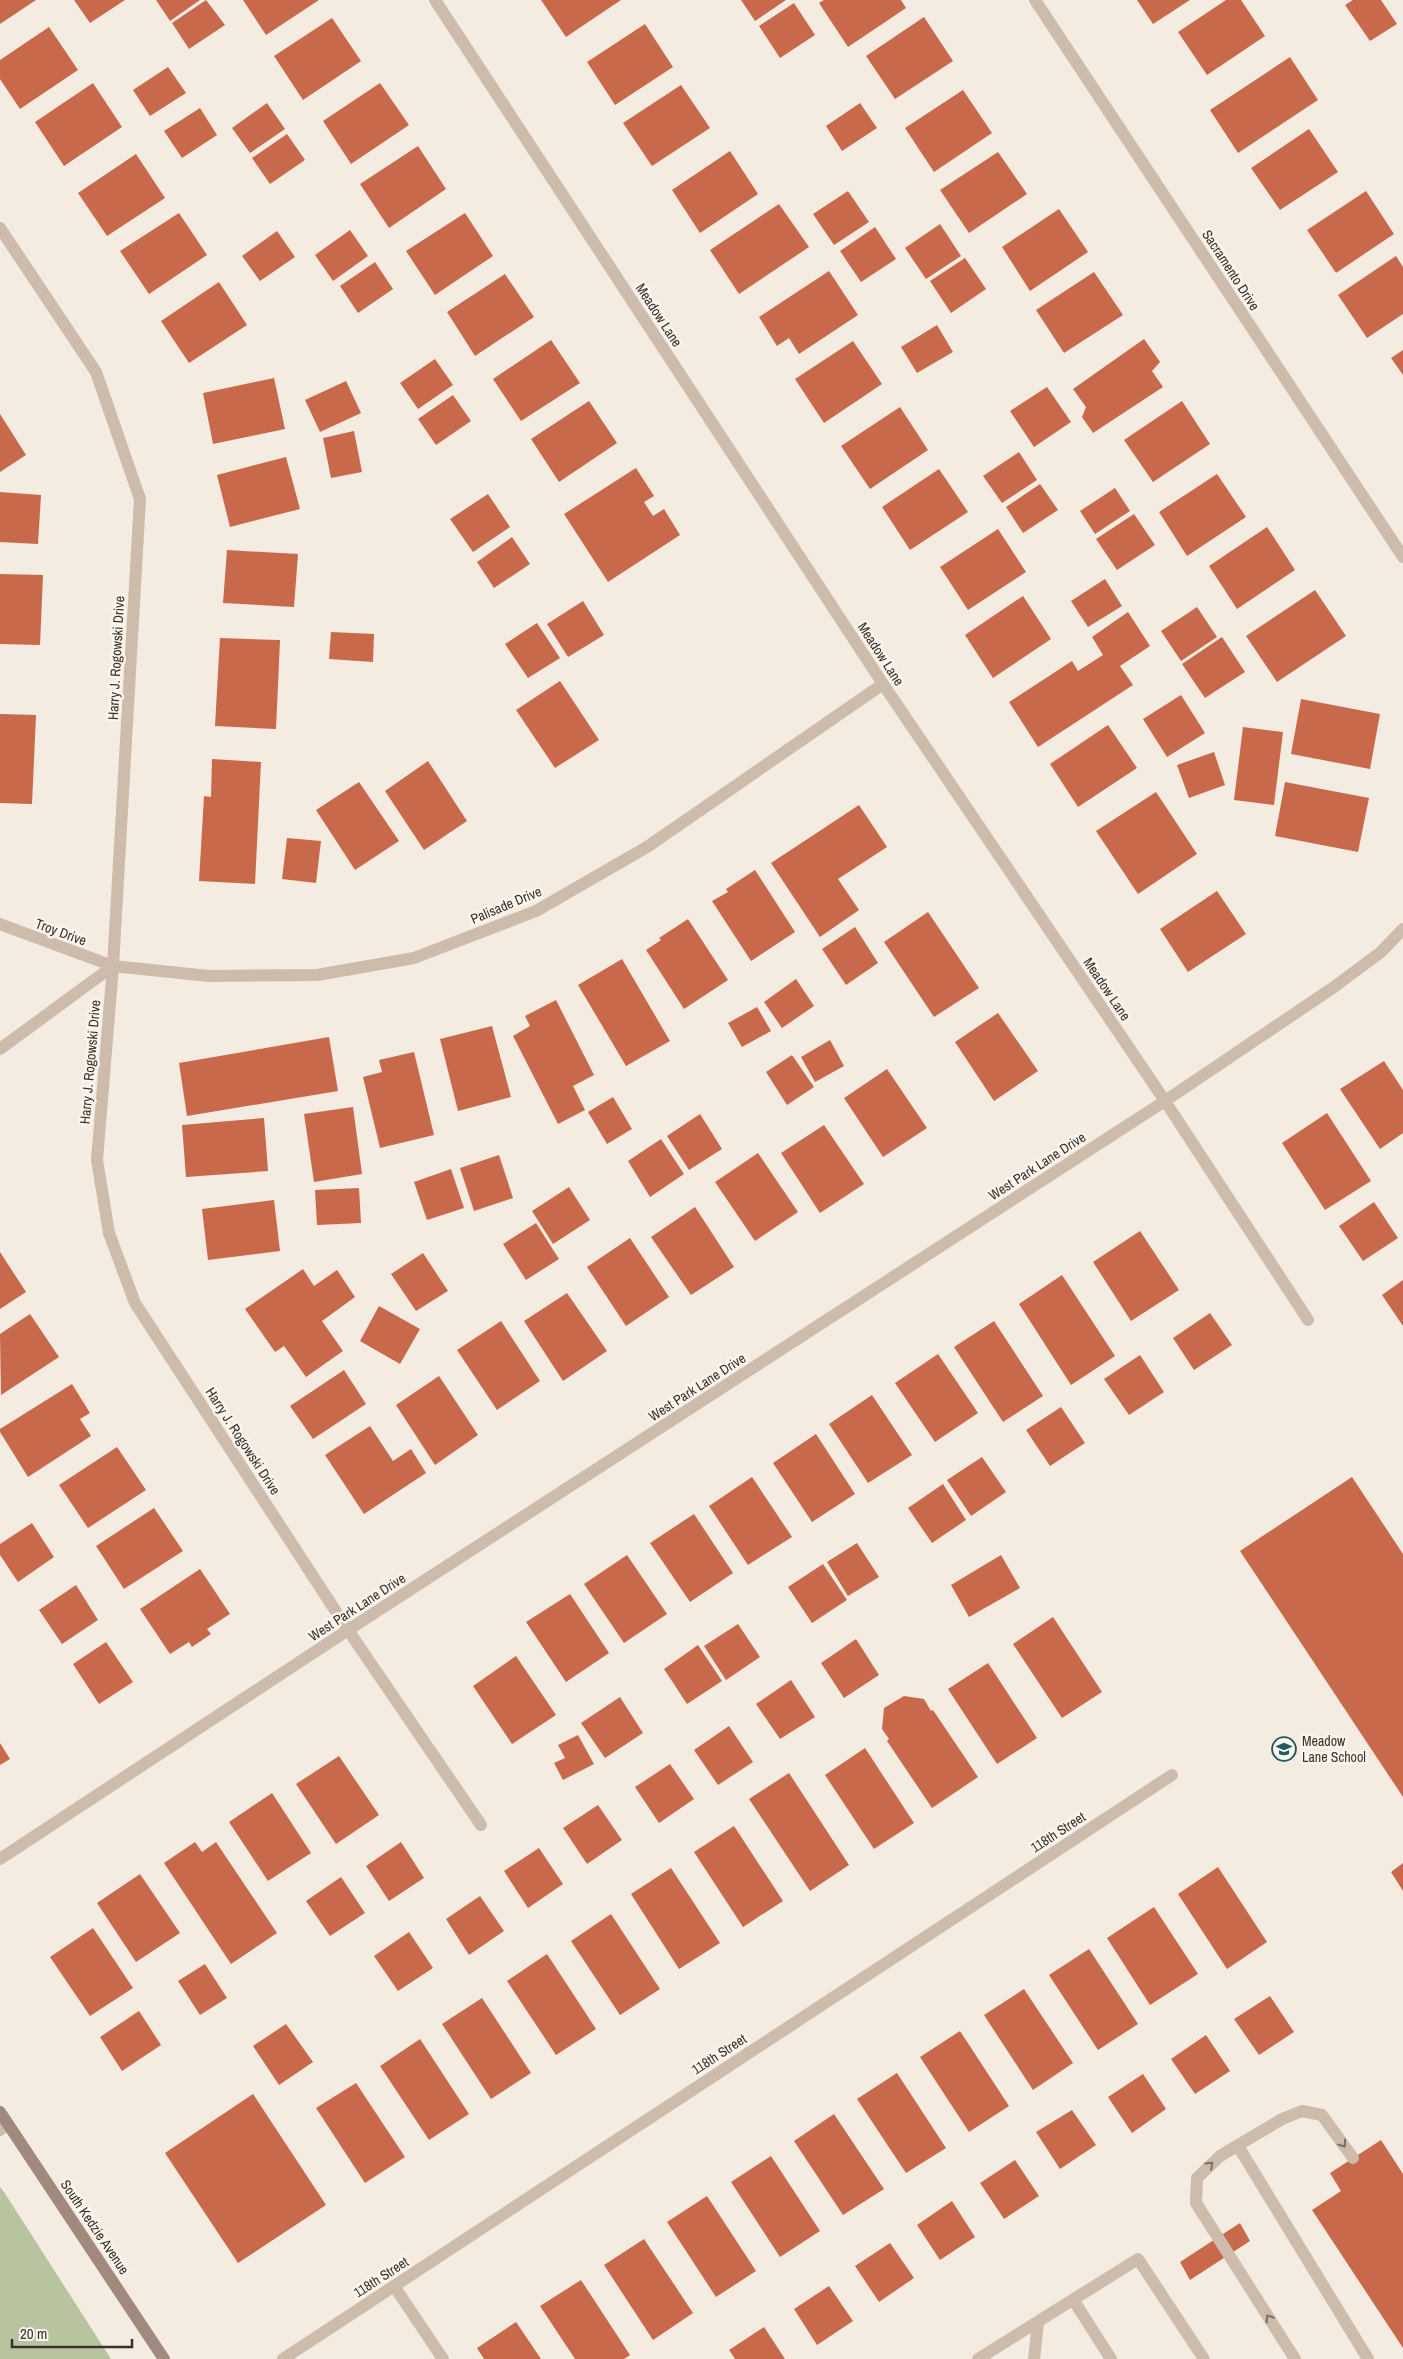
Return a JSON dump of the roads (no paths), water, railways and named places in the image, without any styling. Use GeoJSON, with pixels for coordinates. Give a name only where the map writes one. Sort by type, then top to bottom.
{"type":"FeatureCollection","features":[{"type":"Feature","properties":{"kind":"main road","name":"South Kedzie Avenue"},"geometry":{"type":"LineString","coordinates":[[0,2112],[4,2127],[164,2359]]}},
{"type":"Feature","properties":{"kind":"street","name":"Meadow Lane"},"geometry":{"type":"LineString","coordinates":[[435,0],[882,684],[1165,1101],[1308,1320]]}},
{"type":"Feature","properties":{"kind":"street","name":"Sacramento Drive"},"geometry":{"type":"LineString","coordinates":[[1035,0],[1403,557]]}},
{"type":"Feature","properties":{"kind":"street","name":"Harry J. Rogowski Drive"},"geometry":{"type":"LineString","coordinates":[[0,228],[96,372],[140,500],[113,966],[97,1160],[109,1233],[135,1303],[348,1630],[481,1825]]}},
{"type":"Feature","properties":{"kind":"street","name":"Palisade Drive"},"geometry":{"type":"LineString","coordinates":[[113,966],[209,976],[317,975],[414,958],[536,912],[647,847],[882,684]]}},
{"type":"Feature","properties":{"kind":"street","name":"Troy Drive"},"geometry":{"type":"LineString","coordinates":[[0,924],[113,966]]}},
{"type":"Feature","properties":{"kind":"street","name":"West Park Lane Drive"},"geometry":{"type":"LineString","coordinates":[[0,1859],[348,1630],[1165,1101],[1334,987],[1381,952],[1403,929]]}},
{"type":"Feature","properties":{"kind":"street"},"geometry":{"type":"LineString","coordinates":[[0,1049],[113,966]]}},
{"type":"Feature","properties":{"kind":"street","name":"118th Street"},"geometry":{"type":"LineString","coordinates":[[283,2359],[1172,1775]]}},
{"type":"Feature","properties":{"kind":"street"},"geometry":{"type":"LineString","coordinates":[[1295,2359],[1196,2203],[1197,2178],[1220,2156],[1282,2119],[1302,2111],[1322,2115],[1353,2158]]}},
{"type":"Feature","properties":{"kind":"street"},"geometry":{"type":"LineString","coordinates":[[1238,2146],[1368,2359]]}},
{"type":"Feature","properties":{"kind":"street"},"geometry":{"type":"LineString","coordinates":[[978,2359],[1074,2301],[1138,2259],[1204,2359]]}},
{"type":"Feature","properties":{"kind":"street"},"geometry":{"type":"LineString","coordinates":[[394,2286],[443,2359]]}},
{"type":"Feature","properties":{"kind":"street"},"geometry":{"type":"LineString","coordinates":[[1074,2301],[1110,2359]]}},
{"type":"Feature","properties":{"kind":"street"},"geometry":{"type":"LineString","coordinates":[[1034,2359],[1038,2323]]}},
{"type":"Feature","properties":{"kind":"place","name":"Meadow Lane School"},"geometry":{"type":"Point","coordinates":[1284,1749]}}]}
